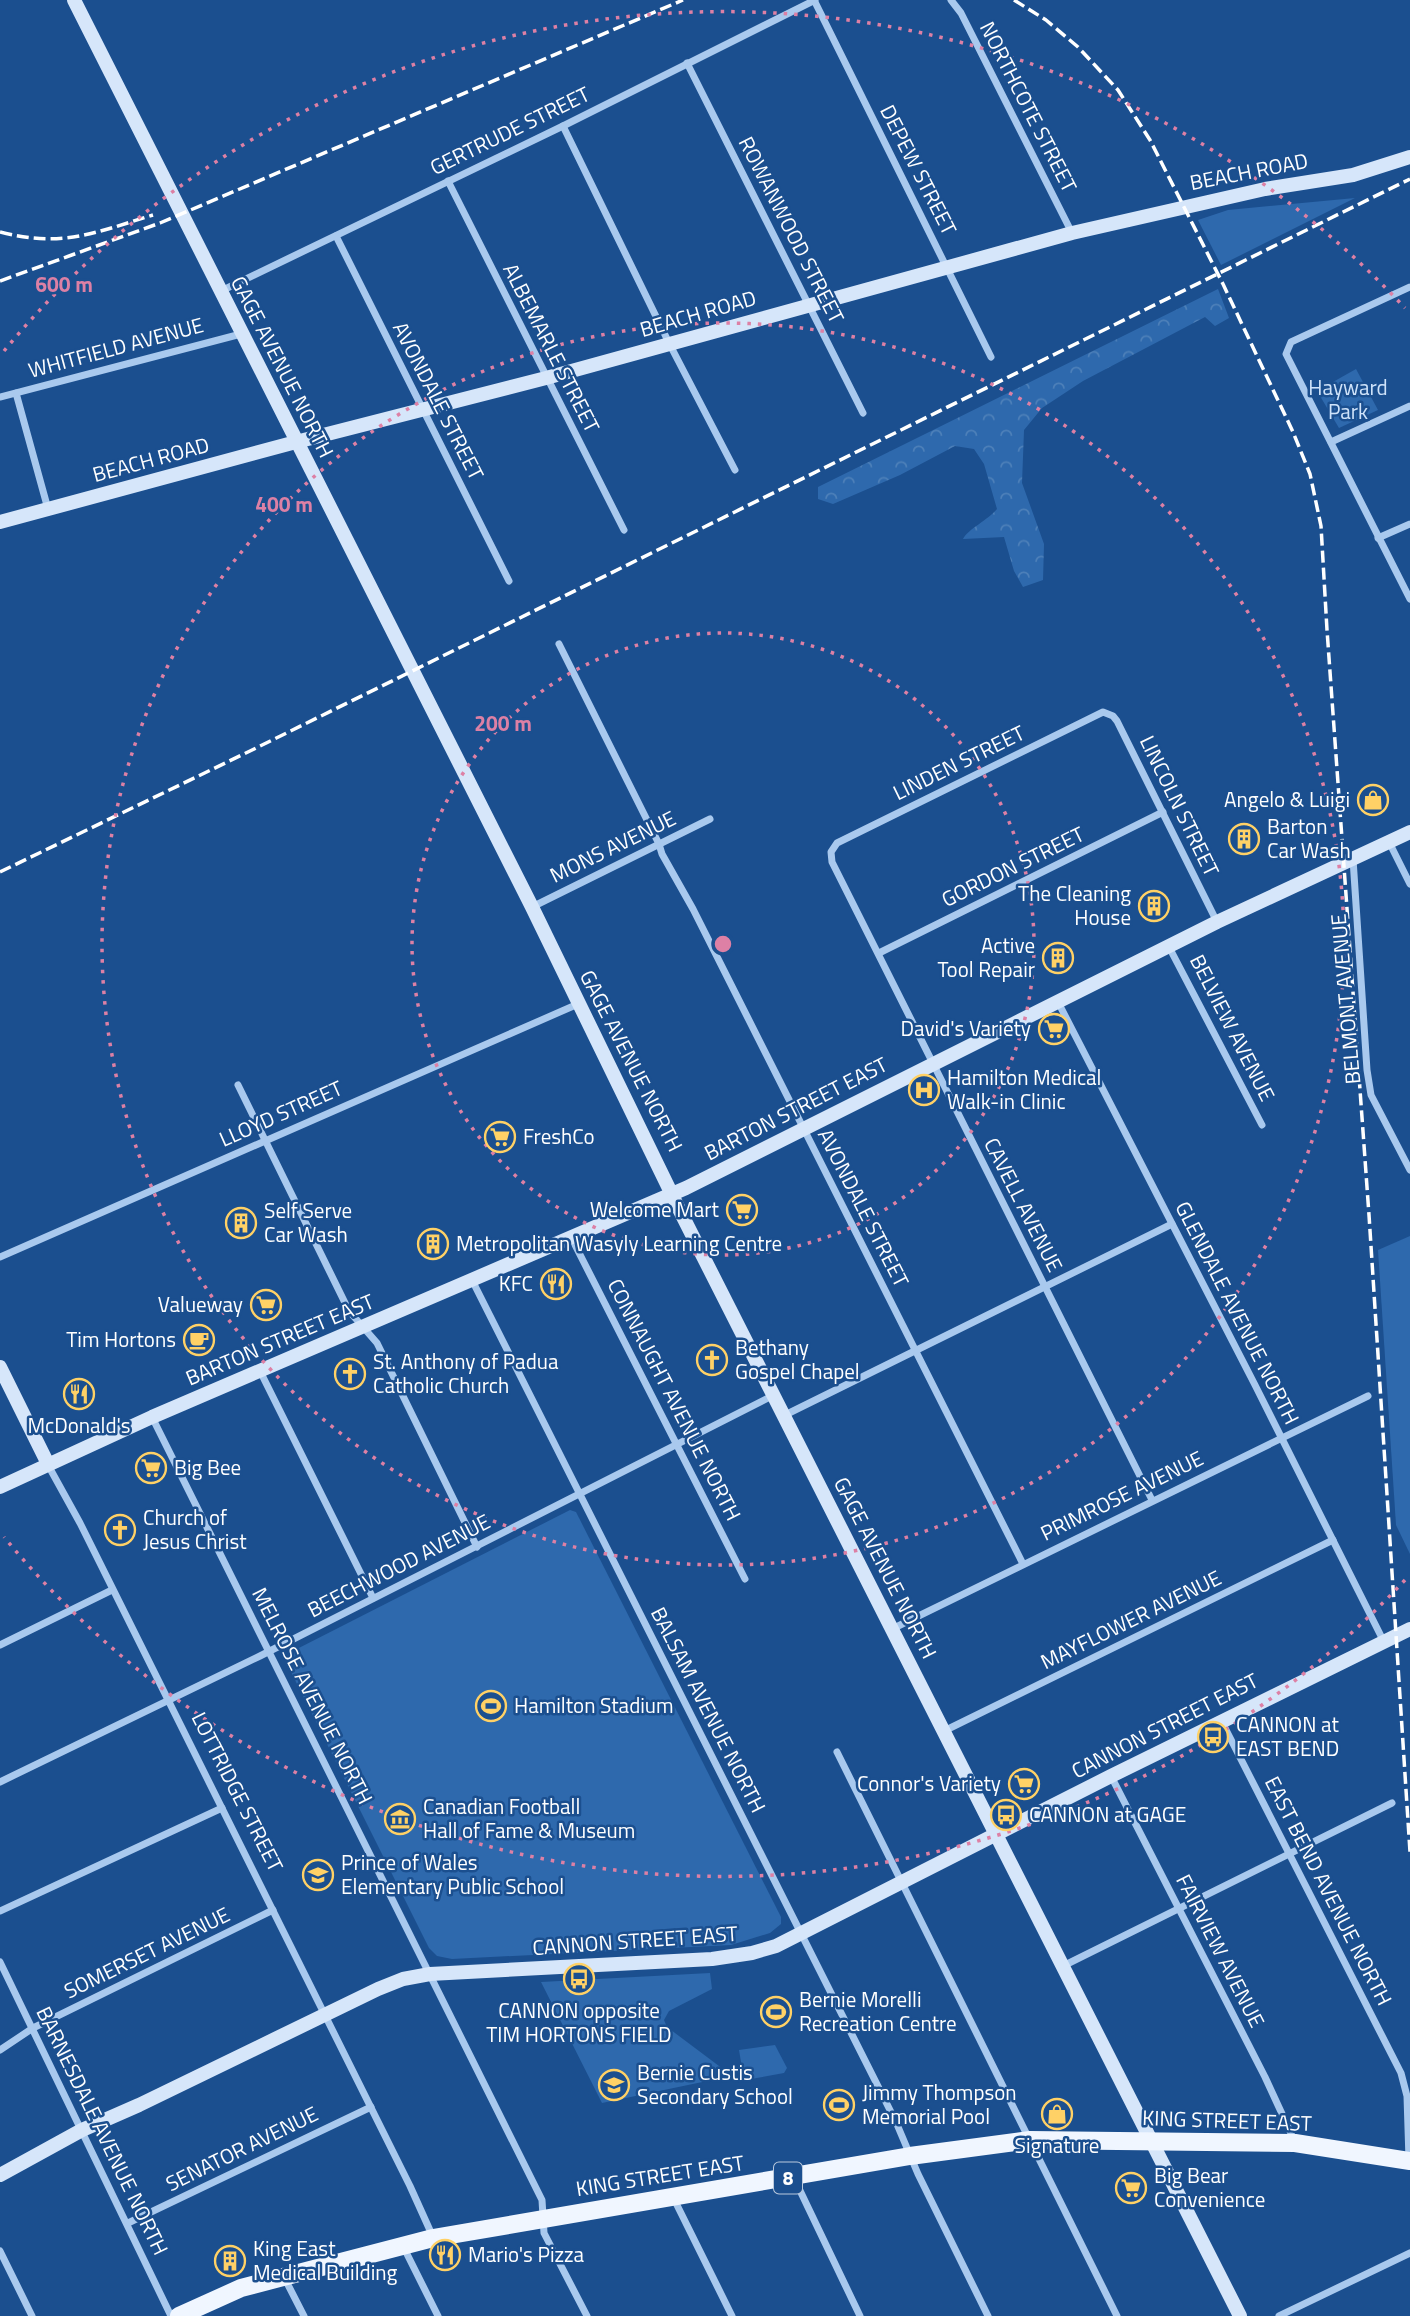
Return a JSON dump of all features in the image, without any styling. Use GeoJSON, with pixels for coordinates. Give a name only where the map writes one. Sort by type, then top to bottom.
{"type":"FeatureCollection","features":[{"type":"Feature","properties":{"kind":"main road","name":"GAGE AVENUE NORTH"},"geometry":{"type":"LineString","coordinates":[[74,0],[1240,2316]]}},
{"type":"Feature","properties":{"kind":"main road","name":"BEACH ROAD"},"geometry":{"type":"LineString","coordinates":[[0,522],[546,378],[1072,233],[1252,191],[1353,175],[1410,157]]}},
{"type":"Feature","properties":{"kind":"main road","name":"BARTON STREET EAST"},"geometry":{"type":"LineString","coordinates":[[0,1487],[152,1417],[673,1194],[1217,922],[1410,832]]}},
{"type":"Feature","properties":{"kind":"main road","name":"LOTTRIDGE STREET"},"geometry":{"type":"LineString","coordinates":[[0,1367],[48,1464]]}},
{"type":"Feature","properties":{"kind":"main road","name":"CANNON STREET EAST"},"geometry":{"type":"LineString","coordinates":[[0,2175],[82,2130],[390,1984],[430,1974],[712,1959],[752,1954],[801,1935],[1221,1721],[1384,1642],[1409,1633]]}},
{"type":"Feature","properties":{"kind":"main road","name":"KING STREET EAST"},"geometry":{"type":"LineString","coordinates":[[180,2316],[241,2288],[433,2238],[910,2156],[1030,2140],[1295,2143],[1410,2161]]}},
{"type":"Feature","properties":{"kind":"street","name":"GERTRUDE STREET"},"geometry":{"type":"LineString","coordinates":[[220,292],[815,0]]}},
{"type":"Feature","properties":{"kind":"street","name":"DEPEW STREET"},"geometry":{"type":"LineString","coordinates":[[815,0],[991,356]]}},
{"type":"Feature","properties":{"kind":"street","name":"NORTHCOTE STREET"},"geometry":{"type":"LineString","coordinates":[[951,0],[961,13],[1072,233]]}},
{"type":"Feature","properties":{"kind":"street","name":"ROWANWOOD STREET"},"geometry":{"type":"LineString","coordinates":[[687,63],[863,413]]}},
{"type":"Feature","properties":{"kind":"street"},"geometry":{"type":"LineString","coordinates":[[563,126],[669,343],[735,470]]}},
{"type":"Feature","properties":{"kind":"street","name":"ALBEMARLE STREET"},"geometry":{"type":"LineString","coordinates":[[448,181],[624,530]]}},
{"type":"Feature","properties":{"kind":"street","name":"AVONDALE STREET"},"geometry":{"type":"LineString","coordinates":[[336,236],[509,581]]}},
{"type":"Feature","properties":{"kind":"street"},"geometry":{"type":"LineString","coordinates":[[1410,288],[1291,342],[1286,354],[1410,599]]}},
{"type":"Feature","properties":{"kind":"street","name":"WHITFIELD AVENUE"},"geometry":{"type":"LineString","coordinates":[[0,397],[241,334]]}},
{"type":"Feature","properties":{"kind":"street"},"geometry":{"type":"LineString","coordinates":[[16,393],[48,510]]}},
{"type":"Feature","properties":{"kind":"street"},"geometry":{"type":"LineString","coordinates":[[1331,442],[1410,406]]}},
{"type":"Feature","properties":{"kind":"street"},"geometry":{"type":"LineString","coordinates":[[1378,538],[1410,524]]}},
{"type":"Feature","properties":{"kind":"street","name":"AVONDALE STREET"},"geometry":{"type":"LineString","coordinates":[[559,644],[662,854],[699,921],[1023,1564]]}},
{"type":"Feature","properties":{"kind":"street","name":"LINCOLN STREET"},"geometry":{"type":"LineString","coordinates":[[1103,712],[1117,721],[1217,922]]}},
{"type":"Feature","properties":{"kind":"street","name":"LINDEN STREET"},"geometry":{"type":"LineString","coordinates":[[833,849],[837,843],[1103,712]]}},
{"type":"Feature","properties":{"kind":"street","name":"GORDON STREET"},"geometry":{"type":"LineString","coordinates":[[879,953],[1163,812]]}},
{"type":"Feature","properties":{"kind":"street","name":"MONS AVENUE"},"geometry":{"type":"LineString","coordinates":[[532,907],[710,819]]}},
{"type":"Feature","properties":{"kind":"street"},"geometry":{"type":"LineString","coordinates":[[1389,842],[1410,884]]}},
{"type":"Feature","properties":{"kind":"street","name":"CAVELL AVENUE"},"geometry":{"type":"LineString","coordinates":[[833,849],[832,862],[1153,1500]]}},
{"type":"Feature","properties":{"kind":"street","name":"BELMONT AVENUE"},"geometry":{"type":"LineString","coordinates":[[1353,858],[1371,1095],[1410,1170]]}},
{"type":"Feature","properties":{"kind":"street","name":"BELVIEW AVENUE"},"geometry":{"type":"LineString","coordinates":[[1169,947],[1262,1125]]}},
{"type":"Feature","properties":{"kind":"street","name":"GLENDALE AVENUE NORTH"},"geometry":{"type":"LineString","coordinates":[[1058,1001],[1384,1642]]}},
{"type":"Feature","properties":{"kind":"street","name":"LLOYD STREET"},"geometry":{"type":"LineString","coordinates":[[0,1257],[578,1004]]}},
{"type":"Feature","properties":{"kind":"street"},"geometry":{"type":"LineString","coordinates":[[238,1085],[267,1139],[349,1311],[377,1343],[477,1547]]}},
{"type":"Feature","properties":{"kind":"street"},"geometry":{"type":"LineString","coordinates":[[785,1415],[1172,1224]]}},
{"type":"Feature","properties":{"kind":"street","name":"CONNAUGHT AVENUE NORTH"},"geometry":{"type":"LineString","coordinates":[[571,1237],[746,1579]]}},
{"type":"Feature","properties":{"kind":"street","name":"BALSAM AVENUE NORTH"},"geometry":{"type":"LineString","coordinates":[[472,1280],[896,2122],[988,2316]]}},
{"type":"Feature","properties":{"kind":"street"},"geometry":{"type":"LineString","coordinates":[[260,1371],[373,1598]]}},
{"type":"Feature","properties":{"kind":"street","name":"BEECHWOOD AVENUE"},"geometry":{"type":"LineString","coordinates":[[0,1782],[168,1702],[775,1395]]}},
{"type":"Feature","properties":{"kind":"street","name":"PRIMROSE AVENUE"},"geometry":{"type":"LineString","coordinates":[[892,1629],[1368,1396]]}},
{"type":"Feature","properties":{"kind":"street","name":"MELROSE AVENUE NORTH"},"geometry":{"type":"LineString","coordinates":[[152,1417],[542,2200],[542,2219],[547,2241],[587,2316]]}},
{"type":"Feature","properties":{"kind":"street","name":"LOTTRIDGE STREET"},"geometry":{"type":"LineString","coordinates":[[48,1464],[274,1910],[433,2238]]}},
{"type":"Feature","properties":{"kind":"street","name":"MAYFLOWER AVENUE"},"geometry":{"type":"LineString","coordinates":[[944,1732],[1333,1540]]}},
{"type":"Feature","properties":{"kind":"street"},"geometry":{"type":"LineString","coordinates":[[0,1645],[113,1590]]}},
{"type":"Feature","properties":{"kind":"street","name":"EAST BEND AVENUE NORTH"},"geometry":{"type":"LineString","coordinates":[[1221,1721],[1401,2073],[1407,2096],[1410,2161]]}},
{"type":"Feature","properties":{"kind":"street"},"geometry":{"type":"LineString","coordinates":[[837,1752],[1117,2316]]}},
{"type":"Feature","properties":{"kind":"street","name":"FAIRVIEW AVENUE"},"geometry":{"type":"LineString","coordinates":[[1111,1776],[1265,2077],[1295,2143]]}},
{"type":"Feature","properties":{"kind":"street"},"geometry":{"type":"LineString","coordinates":[[1063,1966],[1392,1803]]}},
{"type":"Feature","properties":{"kind":"street"},"geometry":{"type":"LineString","coordinates":[[0,1911],[222,1808]]}},
{"type":"Feature","properties":{"kind":"street","name":"SOMERSET AVENUE"},"geometry":{"type":"LineString","coordinates":[[0,2050],[33,2028],[274,1910]]}},
{"type":"Feature","properties":{"kind":"street","name":"BARNESDALE AVENUE NORTH"},"geometry":{"type":"LineString","coordinates":[[0,1962],[171,2316]]}},
{"type":"Feature","properties":{"kind":"street","name":"SENATOR AVENUE"},"geometry":{"type":"LineString","coordinates":[[128,2223],[371,2107]]}},
{"type":"Feature","properties":{"kind":"street"},"geometry":{"type":"LineString","coordinates":[[793,2177],[860,2316]]}},
{"type":"Feature","properties":{"kind":"street"},"geometry":{"type":"LineString","coordinates":[[673,2196],[732,2316]]}},
{"type":"Feature","properties":{"kind":"street"},"geometry":{"type":"LineString","coordinates":[[402,2245],[438,2316]]}},
{"type":"Feature","properties":{"kind":"street"},"geometry":{"type":"LineString","coordinates":[[0,2250],[32,2316]]}},
{"type":"Feature","properties":{"kind":"street"},"geometry":{"type":"LineString","coordinates":[[1279,2316],[1410,2253]]}},
{"type":"Feature","properties":{"kind":"street"},"geometry":{"type":"LineString","coordinates":[[284,2276],[304,2316]]}},
{"type":"Feature","properties":{"kind":"green space"},"geometry":{"type":"Polygon","coordinates":[[[1355,198],[1221,265],[1198,220],[1228,210],[1355,198]]]}},
{"type":"Feature","properties":{"kind":"green space"},"geometry":{"type":"Polygon","coordinates":[[[1218,289],[1229,318],[1215,326],[1205,317],[1083,381],[1042,408],[1024,430],[1022,483],[1044,544],[1043,580],[1023,587],[1014,571],[1004,537],[963,539],[997,509],[984,464],[974,449],[955,446],[900,475],[833,504],[818,499],[818,487],[1218,289]]]}},
{"type":"Feature","properties":{"kind":"green space","name":"Hayward Park"},"geometry":{"type":"Polygon","coordinates":[[[1356,369],[1378,410],[1339,428],[1317,391],[1356,369]]]}},
{"type":"Feature","properties":{"kind":"green space"},"geometry":{"type":"Polygon","coordinates":[[[1410,1236],[1410,1554],[1396,1525],[1378,1250],[1410,1236]]]}},
{"type":"Feature","properties":{"kind":"green space","name":"Hamilton Stadium"},"geometry":{"type":"Polygon","coordinates":[[[570,1510],[576,1512],[781,1917],[781,1924],[770,1933],[731,1945],[452,1959],[437,1956],[429,1948],[285,1660],[289,1653],[570,1510]]]}},
{"type":"Feature","properties":{"kind":"green space"},"geometry":{"type":"Polygon","coordinates":[[[710,1973],[712,1989],[669,2011],[664,2020],[667,2027],[723,2069],[730,2070],[731,2076],[602,2103],[541,1982],[710,1973]]]}},
{"type":"Feature","properties":{"kind":"green space"},"geometry":{"type":"Polygon","coordinates":[[[775,2045],[787,2068],[784,2073],[751,2079],[743,2074],[739,2050],[775,2045]]]}},
{"type":"Feature","properties":{"kind":"railway"},"geometry":{"type":"LineString","coordinates":[[0,281],[160,223],[683,0]]}},
{"type":"Feature","properties":{"kind":"railway"},"geometry":{"type":"LineString","coordinates":[[1014,0],[1046,20],[1078,47],[1118,90],[1150,140],[1223,284],[1310,474],[1321,526],[1410,1852]]}},
{"type":"Feature","properties":{"kind":"railway"},"geometry":{"type":"LineString","coordinates":[[0,872],[1410,179]]}},
{"type":"Feature","properties":{"kind":"railway"},"geometry":{"type":"LineString","coordinates":[[0,232],[22,237],[60,238],[95,233],[153,215]]}},
{"type":"Feature","properties":{"kind":"place","name":"Angelo & Luigi"},"geometry":{"type":"Point","coordinates":[1373,800]}},
{"type":"Feature","properties":{"kind":"place","name":"Barton Car Wash"},"geometry":{"type":"Point","coordinates":[1244,839]}},
{"type":"Feature","properties":{"kind":"place","name":"The Cleaning House"},"geometry":{"type":"Point","coordinates":[1154,906]}},
{"type":"Feature","properties":{"kind":"place","name":"Active Tool Repair"},"geometry":{"type":"Point","coordinates":[1058,958]}},
{"type":"Feature","properties":{"kind":"place","name":"David's Variety"},"geometry":{"type":"Point","coordinates":[1054,1029]}},
{"type":"Feature","properties":{"kind":"place","name":"Hamilton Medical Walk-in Clinic"},"geometry":{"type":"Point","coordinates":[924,1090]}},
{"type":"Feature","properties":{"kind":"place","name":"FreshCo"},"geometry":{"type":"Point","coordinates":[500,1137]}},
{"type":"Feature","properties":{"kind":"place","name":"Welcome Mart"},"geometry":{"type":"Point","coordinates":[742,1210]}},
{"type":"Feature","properties":{"kind":"place","name":"Self Serve Car Wash"},"geometry":{"type":"Point","coordinates":[241,1223]}},
{"type":"Feature","properties":{"kind":"place","name":"Metropolitan Wasyly Learning Centre"},"geometry":{"type":"Point","coordinates":[433,1244]}},
{"type":"Feature","properties":{"kind":"place","name":"KFC"},"geometry":{"type":"Point","coordinates":[556,1284]}},
{"type":"Feature","properties":{"kind":"place","name":"Valueway"},"geometry":{"type":"Point","coordinates":[266,1305]}},
{"type":"Feature","properties":{"kind":"place","name":"Tim Hortons"},"geometry":{"type":"Point","coordinates":[199,1340]}},
{"type":"Feature","properties":{"kind":"place","name":"Bethany Gospel Chapel"},"geometry":{"type":"Point","coordinates":[712,1360]}},
{"type":"Feature","properties":{"kind":"place","name":"St. Anthony of Padua Catholic Church"},"geometry":{"type":"Point","coordinates":[350,1374]}},
{"type":"Feature","properties":{"kind":"place","name":"McDonald's"},"geometry":{"type":"Point","coordinates":[79,1394]}},
{"type":"Feature","properties":{"kind":"place","name":"Big Bee"},"geometry":{"type":"Point","coordinates":[151,1468]}},
{"type":"Feature","properties":{"kind":"place","name":"Church of Jesus Christ"},"geometry":{"type":"Point","coordinates":[120,1530]}},
{"type":"Feature","properties":{"kind":"place","name":"Hamilton Stadium"},"geometry":{"type":"Point","coordinates":[491,1706]}},
{"type":"Feature","properties":{"kind":"place","name":"CANNON at EAST BEND"},"geometry":{"type":"Point","coordinates":[1213,1737]}},
{"type":"Feature","properties":{"kind":"place","name":"Connor's Variety"},"geometry":{"type":"Point","coordinates":[1024,1784]}},
{"type":"Feature","properties":{"kind":"place","name":"CANNON at GAGE"},"geometry":{"type":"Point","coordinates":[1006,1815]}},
{"type":"Feature","properties":{"kind":"place","name":"Canadian Football Hall of Fame & Museum"},"geometry":{"type":"Point","coordinates":[400,1819]}},
{"type":"Feature","properties":{"kind":"place","name":"Prince of Wales Elementary Public School"},"geometry":{"type":"Point","coordinates":[318,1875]}},
{"type":"Feature","properties":{"kind":"place","name":"CANNON opposite TIM HORTONS FIELD"},"geometry":{"type":"Point","coordinates":[579,1979]}},
{"type":"Feature","properties":{"kind":"place","name":"Bernie Morelli Recreation Centre"},"geometry":{"type":"Point","coordinates":[776,2012]}},
{"type":"Feature","properties":{"kind":"place","name":"Bernie Custis Secondary School"},"geometry":{"type":"Point","coordinates":[614,2085]}},
{"type":"Feature","properties":{"kind":"place","name":"Jimmy Thompson Memorial Pool"},"geometry":{"type":"Point","coordinates":[839,2105]}},
{"type":"Feature","properties":{"kind":"place","name":"Signature"},"geometry":{"type":"Point","coordinates":[1057,2114]}},
{"type":"Feature","properties":{"kind":"place","name":"Big Bear Convenience"},"geometry":{"type":"Point","coordinates":[1131,2188]}},
{"type":"Feature","properties":{"kind":"place","name":"Mario's Pizza"},"geometry":{"type":"Point","coordinates":[445,2255]}},
{"type":"Feature","properties":{"kind":"place","name":"King East Medical Building"},"geometry":{"type":"Point","coordinates":[230,2261]}}]}
